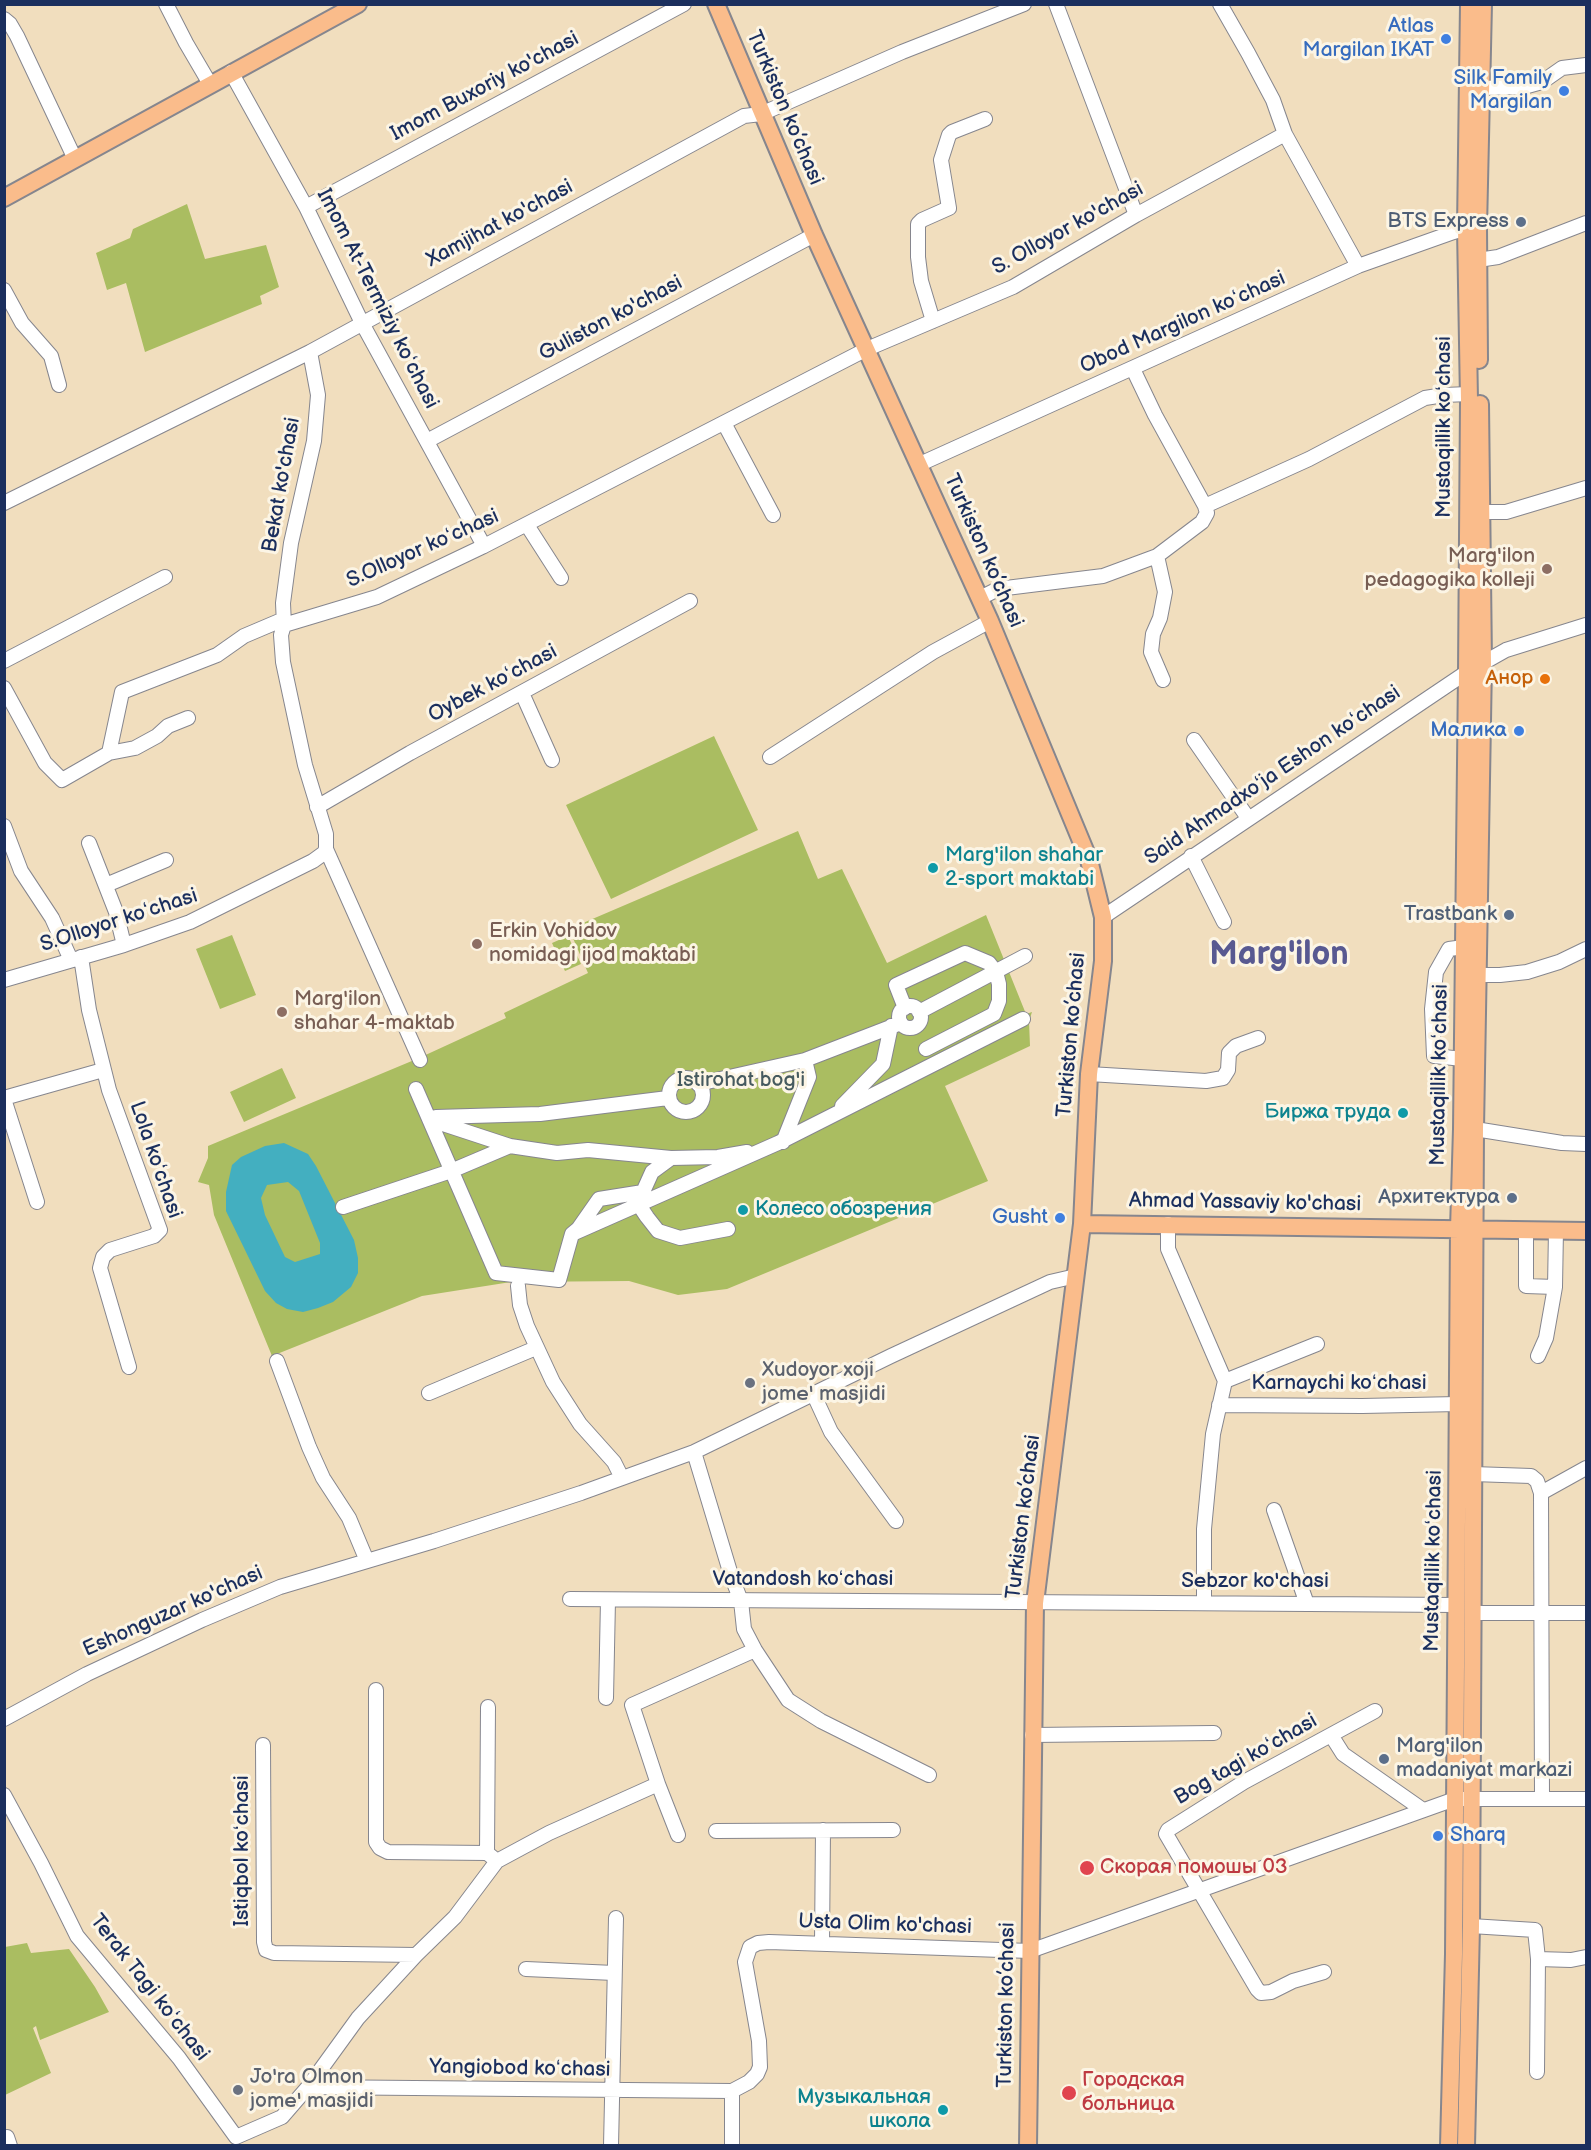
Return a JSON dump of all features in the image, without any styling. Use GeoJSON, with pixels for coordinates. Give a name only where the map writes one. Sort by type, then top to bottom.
{"type":"FeatureCollection","features":[{"type":"Feature","properties":{"kind":"main road"},"geometry":{"type":"LineString","coordinates":[[4,198],[357,4]]}},
{"type":"Feature","properties":{"kind":"main road","name":"Turkiston ko’chasi"},"geometry":{"type":"LineString","coordinates":[[716,4],[814,235],[990,621],[1089,860],[1103,917],[1103,961],[1089,1074],[1082,1224],[1035,1603],[1028,2145]]}},
{"type":"Feature","properties":{"kind":"main road","name":"Mustaqillik koʻchasi"},"geometry":{"type":"LineString","coordinates":[[1449,2145],[1472,1613],[1473,1474],[1462,1059],[1468,394],[1472,228],[1469,4]]}},
{"type":"Feature","properties":{"kind":"main road","name":"Mustaqillik koʻchasi"},"geometry":{"type":"LineString","coordinates":[[1466,2145],[1471,1926],[1463,1799],[1457,1605],[1458,1404],[1467,1229],[1475,1129],[1483,663],[1478,260],[1472,228],[1484,4]]}},
{"type":"Feature","properties":{"kind":"main road","name":"Ahmad Yassaviy ko'chasi"},"geometry":{"type":"LineString","coordinates":[[1082,1224],[1587,1231]]}},
{"type":"Feature","properties":{"kind":"street"},"geometry":{"type":"LineString","coordinates":[[166,4],[210,84]]}},
{"type":"Feature","properties":{"kind":"street","name":"Imom Buxoriy ko'chasi"},"geometry":{"type":"LineString","coordinates":[[306,207],[684,4]]}},
{"type":"Feature","properties":{"kind":"street","name":"Xamjihat ko'chasi"},"geometry":{"type":"LineString","coordinates":[[4,503],[310,352],[744,116],[761,114],[902,52],[1024,4]]}},
{"type":"Feature","properties":{"kind":"street"},"geometry":{"type":"LineString","coordinates":[[1056,4],[1136,215]]}},
{"type":"Feature","properties":{"kind":"street"},"geometry":{"type":"LineString","coordinates":[[1220,4],[1273,100],[1285,134],[1358,266]]}},
{"type":"Feature","properties":{"kind":"street"},"geometry":{"type":"LineString","coordinates":[[4,19],[17,36],[75,159]]}},
{"type":"Feature","properties":{"kind":"street"},"geometry":{"type":"LineString","coordinates":[[1481,88],[1524,87],[1542,82],[1562,68],[1587,65]]}},
{"type":"Feature","properties":{"kind":"street","name":"Imom At-Termiziy koʻchasi"},"geometry":{"type":"LineString","coordinates":[[231,72],[306,207],[362,323],[484,546]]}},
{"type":"Feature","properties":{"kind":"street"},"geometry":{"type":"LineString","coordinates":[[933,321],[921,281],[918,224],[949,208],[941,160],[949,135],[985,119]]}},
{"type":"Feature","properties":{"kind":"street","name":"S. Olloyor ko'chasi"},"geometry":{"type":"LineString","coordinates":[[867,349],[1013,287],[1136,215],[1285,134]]}},
{"type":"Feature","properties":{"kind":"street"},"geometry":{"type":"LineString","coordinates":[[1478,260],[1498,256],[1587,223]]}},
{"type":"Feature","properties":{"kind":"street","name":"Obod Margilon koʻchasi"},"geometry":{"type":"LineString","coordinates":[[920,464],[1358,266],[1472,228]]}},
{"type":"Feature","properties":{"kind":"street","name":"Guliston ko'chasi"},"geometry":{"type":"LineString","coordinates":[[427,441],[814,235]]}},
{"type":"Feature","properties":{"kind":"street"},"geometry":{"type":"LineString","coordinates":[[4,290],[22,323],[51,356],[59,386]]}},
{"type":"Feature","properties":{"kind":"street","name":"S.Olloyor koʻchasi"},"geometry":{"type":"LineString","coordinates":[[109,753],[122,692],[217,655],[244,636],[284,622],[377,597],[527,525],[867,349]]}},
{"type":"Feature","properties":{"kind":"street","name":"Bekat ko'chasi"},"geometry":{"type":"LineString","coordinates":[[284,622],[283,603],[291,543],[314,441],[318,395],[310,352]]}},
{"type":"Feature","properties":{"kind":"street"},"geometry":{"type":"LineString","coordinates":[[980,598],[998,590],[1103,576],[1157,556],[1202,522],[1207,513],[1205,506],[1155,415],[1133,369]]}},
{"type":"Feature","properties":{"kind":"street"},"geometry":{"type":"LineString","coordinates":[[1205,506],[1309,459],[1425,398],[1468,394]]}},
{"type":"Feature","properties":{"kind":"street"},"geometry":{"type":"LineString","coordinates":[[724,423],[773,515]]}},
{"type":"Feature","properties":{"kind":"street"},"geometry":{"type":"LineString","coordinates":[[1481,512],[1506,512],[1587,488]]}},
{"type":"Feature","properties":{"kind":"street"},"geometry":{"type":"LineString","coordinates":[[527,525],[561,578]]}},
{"type":"Feature","properties":{"kind":"street"},"geometry":{"type":"LineString","coordinates":[[1157,556],[1165,592],[1160,618],[1152,634],[1151,652],[1163,680]]}},
{"type":"Feature","properties":{"kind":"street"},"geometry":{"type":"LineString","coordinates":[[4,661],[165,577]]}},
{"type":"Feature","properties":{"kind":"street","name":"Oybek koʻchasi"},"geometry":{"type":"LineString","coordinates":[[317,807],[410,753],[690,601]]}},
{"type":"Feature","properties":{"kind":"street"},"geometry":{"type":"LineString","coordinates":[[770,757],[924,658],[990,621]]}},
{"type":"Feature","properties":{"kind":"street"},"geometry":{"type":"LineString","coordinates":[[284,622],[280,636],[283,662],[304,765],[326,834],[326,849],[420,1060]]}},
{"type":"Feature","properties":{"kind":"street","name":"Said Ahmadxoʻja Eshon koʻchasi"},"geometry":{"type":"LineString","coordinates":[[1103,917],[1467,672],[1506,650],[1587,625]]}},
{"type":"Feature","properties":{"kind":"street"},"geometry":{"type":"LineString","coordinates":[[4,688],[45,763],[62,780],[109,753],[135,747],[157,736],[168,726],[188,718]]}},
{"type":"Feature","properties":{"kind":"street"},"geometry":{"type":"LineString","coordinates":[[522,693],[552,760]]}},
{"type":"Feature","properties":{"kind":"street"},"geometry":{"type":"LineString","coordinates":[[1194,740],[1248,818]]}},
{"type":"Feature","properties":{"kind":"street","name":"Lola koʻchasi"},"geometry":{"type":"LineString","coordinates":[[4,826],[21,871],[76,959],[103,1070],[160,1230],[154,1236],[110,1250],[103,1257],[100,1268],[129,1367]]}},
{"type":"Feature","properties":{"kind":"street"},"geometry":{"type":"LineString","coordinates":[[89,843],[106,885],[124,945]]}},
{"type":"Feature","properties":{"kind":"street","name":"S.Olloyor koʻchasi"},"geometry":{"type":"LineString","coordinates":[[4,980],[124,945],[190,922],[313,861],[326,849]]}},
{"type":"Feature","properties":{"kind":"street"},"geometry":{"type":"LineString","coordinates":[[1191,856],[1224,922]]}},
{"type":"Feature","properties":{"kind":"street"},"geometry":{"type":"LineString","coordinates":[[106,885],[166,860]]}},
{"type":"Feature","properties":{"kind":"street"},"geometry":{"type":"LineString","coordinates":[[1462,1059],[1434,1056],[1432,1009],[1436,972],[1449,949],[1464,947]]}},
{"type":"Feature","properties":{"kind":"street"},"geometry":{"type":"LineString","coordinates":[[1477,975],[1527,972],[1559,962],[1587,949]]}},
{"type":"Feature","properties":{"kind":"street"},"geometry":{"type":"LineString","coordinates":[[905,1008],[896,985],[965,953],[989,963],[996,972],[999,1002],[994,1014],[926,1049]]}},
{"type":"Feature","properties":{"kind":"street"},"geometry":{"type":"LineString","coordinates":[[919,1012],[1025,956]]}},
{"type":"Feature","properties":{"kind":"street"},"geometry":{"type":"LineString","coordinates":[[698,1084],[805,1060],[896,1025],[915,1026],[921,1019],[919,1012],[914,1007],[905,1008]]}},
{"type":"Feature","properties":{"kind":"street"},"geometry":{"type":"LineString","coordinates":[[830,1117],[883,1064],[896,1025],[905,1008]]}},
{"type":"Feature","properties":{"kind":"street"},"geometry":{"type":"LineString","coordinates":[[572,1234],[641,1199],[780,1145],[1023,1018]]}},
{"type":"Feature","properties":{"kind":"street"},"geometry":{"type":"LineString","coordinates":[[915,1026],[933,1065]]}},
{"type":"Feature","properties":{"kind":"street"},"geometry":{"type":"LineString","coordinates":[[1089,1074],[1206,1081],[1223,1078],[1228,1071],[1229,1053],[1236,1046],[1258,1038]]}},
{"type":"Feature","properties":{"kind":"street"},"geometry":{"type":"LineString","coordinates":[[780,1145],[809,1077],[805,1060]]}},
{"type":"Feature","properties":{"kind":"street"},"geometry":{"type":"LineString","coordinates":[[37,1202],[4,1099],[103,1070]]}},
{"type":"Feature","properties":{"kind":"street"},"geometry":{"type":"LineString","coordinates":[[687,1077],[694,1079],[700,1084],[698,1084],[703,1099],[700,1106],[686,1113],[672,1105],[668,1098],[672,1083],[679,1078],[687,1077]]}},
{"type":"Feature","properties":{"kind":"street"},"geometry":{"type":"LineString","coordinates":[[416,1089],[433,1117],[451,1171],[496,1273],[559,1280],[572,1234],[599,1199],[641,1199]]}},
{"type":"Feature","properties":{"kind":"street"},"geometry":{"type":"LineString","coordinates":[[433,1117],[540,1114],[668,1098]]}},
{"type":"Feature","properties":{"kind":"street"},"geometry":{"type":"LineString","coordinates":[[433,1117],[440,1123],[510,1146],[557,1153],[588,1150],[671,1158],[718,1156],[780,1145]]}},
{"type":"Feature","properties":{"kind":"street"},"geometry":{"type":"LineString","coordinates":[[1475,1129],[1562,1143],[1587,1144]]}},
{"type":"Feature","properties":{"kind":"street"},"geometry":{"type":"LineString","coordinates":[[343,1207],[451,1171],[510,1146]]}},
{"type":"Feature","properties":{"kind":"street"},"geometry":{"type":"LineString","coordinates":[[641,1199],[652,1172],[671,1158]]}},
{"type":"Feature","properties":{"kind":"street"},"geometry":{"type":"LineString","coordinates":[[641,1199],[658,1231],[680,1238],[728,1229]]}},
{"type":"Feature","properties":{"kind":"street","name":"Karnaychi koʻchasi"},"geometry":{"type":"LineString","coordinates":[[1168,1224],[1168,1249],[1225,1381],[1213,1434],[1204,1529],[1204,1603]]}},
{"type":"Feature","properties":{"kind":"street"},"geometry":{"type":"LineString","coordinates":[[1526,1230],[1526,1286],[1555,1287]]}},
{"type":"Feature","properties":{"kind":"street"},"geometry":{"type":"LineString","coordinates":[[1538,1356],[1546,1338],[1555,1287],[1556,1230]]}},
{"type":"Feature","properties":{"kind":"street","name":"Eshonguzar ko'chasi"},"geometry":{"type":"LineString","coordinates":[[4,1719],[87,1674],[280,1587],[536,1508],[694,1452],[1050,1282],[1076,1275]]}},
{"type":"Feature","properties":{"kind":"street"},"geometry":{"type":"LineString","coordinates":[[518,1286],[520,1305],[536,1348],[570,1410],[614,1462],[622,1478]]}},
{"type":"Feature","properties":{"kind":"street"},"geometry":{"type":"LineString","coordinates":[[1225,1381],[1317,1344]]}},
{"type":"Feature","properties":{"kind":"street"},"geometry":{"type":"LineString","coordinates":[[429,1393],[536,1348]]}},
{"type":"Feature","properties":{"kind":"street"},"geometry":{"type":"LineString","coordinates":[[277,1361],[323,1478],[350,1518],[367,1562]]}},
{"type":"Feature","properties":{"kind":"street"},"geometry":{"type":"LineString","coordinates":[[813,1394],[831,1432],[896,1521]]}},
{"type":"Feature","properties":{"kind":"street","name":"Karnaychi koʻchasi"},"geometry":{"type":"LineString","coordinates":[[1220,1405],[1458,1404]]}},
{"type":"Feature","properties":{"kind":"street"},"geometry":{"type":"LineString","coordinates":[[694,1452],[741,1601],[744,1629],[788,1700],[821,1721],[929,1775]]}},
{"type":"Feature","properties":{"kind":"street"},"geometry":{"type":"LineString","coordinates":[[1541,1493],[1587,1468]]}},
{"type":"Feature","properties":{"kind":"street"},"geometry":{"type":"LineString","coordinates":[[1473,1474],[1531,1476],[1537,1481],[1541,1493],[1542,1799]]}},
{"type":"Feature","properties":{"kind":"street"},"geometry":{"type":"LineString","coordinates":[[1274,1510],[1307,1604]]}},
{"type":"Feature","properties":{"kind":"street","name":"Vatandosh koʻchasi"},"geometry":{"type":"LineString","coordinates":[[570,1599],[1053,1603]]}},
{"type":"Feature","properties":{"kind":"street"},"geometry":{"type":"LineString","coordinates":[[606,1698],[609,1600]]}},
{"type":"Feature","properties":{"kind":"street","name":"Sebzor ko'chasi"},"geometry":{"type":"LineString","coordinates":[[1053,1603],[1457,1605]]}},
{"type":"Feature","properties":{"kind":"street"},"geometry":{"type":"LineString","coordinates":[[1472,1613],[1587,1613]]}},
{"type":"Feature","properties":{"kind":"street"},"geometry":{"type":"LineString","coordinates":[[678,1835],[658,1784],[632,1705],[755,1650]]}},
{"type":"Feature","properties":{"kind":"street"},"geometry":{"type":"LineString","coordinates":[[376,1690],[376,1842],[380,1848],[388,1852],[492,1857],[658,1784]]}},
{"type":"Feature","properties":{"kind":"street"},"geometry":{"type":"LineString","coordinates":[[236,2141],[282,2117],[308,2087],[358,2018],[454,1917],[492,1857],[488,1707]]}},
{"type":"Feature","properties":{"kind":"street","name":"Bog tagi koʻchasi"},"geometry":{"type":"LineString","coordinates":[[1198,1891],[1167,1838],[1168,1830],[1244,1782],[1375,1710]]}},
{"type":"Feature","properties":{"kind":"street"},"geometry":{"type":"LineString","coordinates":[[1032,1735],[1214,1733]]}},
{"type":"Feature","properties":{"kind":"street"},"geometry":{"type":"LineString","coordinates":[[1331,1734],[1343,1754],[1423,1810]]}},
{"type":"Feature","properties":{"kind":"street","name":"Istiqbol koʻchasi"},"geometry":{"type":"LineString","coordinates":[[263,1745],[264,1941],[266,1950],[274,1953],[416,1955]]}},
{"type":"Feature","properties":{"kind":"street","name":"Terak Tagi koʻchasi"},"geometry":{"type":"LineString","coordinates":[[4,1796],[41,1863],[77,1936],[178,2058],[236,2141]]}},
{"type":"Feature","properties":{"kind":"street","name":"Usta Olim ko'chasi"},"geometry":{"type":"LineString","coordinates":[[732,2091],[749,2082],[758,2074],[760,2067],[759,2041],[745,1962],[750,1947],[758,1943],[770,1941],[1030,1952],[1423,1810],[1463,1799],[1587,1799]]}},
{"type":"Feature","properties":{"kind":"street"},"geometry":{"type":"LineString","coordinates":[[822,1944],[823,1830]]}},
{"type":"Feature","properties":{"kind":"street"},"geometry":{"type":"LineString","coordinates":[[716,1831],[893,1830]]}},
{"type":"Feature","properties":{"kind":"street"},"geometry":{"type":"LineString","coordinates":[[1198,1891],[1261,1993],[1271,1992],[1293,1981],[1324,1972]]}},
{"type":"Feature","properties":{"kind":"street"},"geometry":{"type":"LineString","coordinates":[[611,2145],[616,1918]]}},
{"type":"Feature","properties":{"kind":"street"},"geometry":{"type":"LineString","coordinates":[[1471,1926],[1535,1930],[1538,1959],[1537,2072]]}},
{"type":"Feature","properties":{"kind":"street"},"geometry":{"type":"LineString","coordinates":[[1538,1959],[1571,1960],[1587,1957]]}},
{"type":"Feature","properties":{"kind":"street"},"geometry":{"type":"LineString","coordinates":[[526,1969],[614,1973]]}},
{"type":"Feature","properties":{"kind":"street","name":"Yangiobod koʻchasi"},"geometry":{"type":"LineString","coordinates":[[308,2087],[732,2091]]}},
{"type":"Feature","properties":{"kind":"street"},"geometry":{"type":"LineString","coordinates":[[732,2091],[732,2145]]}},
{"type":"Feature","properties":{"kind":"green space"},"geometry":{"type":"Polygon","coordinates":[[[187,204],[205,259],[266,245],[279,287],[260,296],[262,304],[145,352],[126,283],[107,290],[96,253],[130,238],[133,229],[187,204]]]}},
{"type":"Feature","properties":{"kind":"green space"},"geometry":{"type":"Polygon","coordinates":[[[714,736],[758,830],[611,899],[566,805],[714,736]]]}},
{"type":"Feature","properties":{"kind":"green space","name":"Istirohat bog'i"},"geometry":{"type":"Polygon","coordinates":[[[798,831],[818,879],[842,869],[887,963],[986,915],[1026,1014],[1032,1012],[1029,1021],[1030,1046],[945,1086],[988,1181],[727,1289],[678,1295],[629,1281],[511,1282],[422,1296],[272,1356],[214,1215],[209,1185],[198,1182],[208,1158],[208,1146],[419,1058],[506,1018],[504,1013],[588,973],[569,929],[798,831]]]}},
{"type":"Feature","properties":{"kind":"green space"},"geometry":{"type":"Polygon","coordinates":[[[232,935],[256,995],[220,1009],[196,949],[232,935]]]}},
{"type":"Feature","properties":{"kind":"green space"},"geometry":{"type":"Polygon","coordinates":[[[568,936],[581,964],[565,971],[552,943],[568,936]]]}},
{"type":"Feature","properties":{"kind":"green space"},"geometry":{"type":"Polygon","coordinates":[[[282,1068],[296,1098],[244,1122],[230,1092],[282,1068]]]}},
{"type":"Feature","properties":{"kind":"green space"},"geometry":{"type":"Polygon","coordinates":[[[27,1943],[31,1953],[69,1949],[109,2012],[40,2040],[36,2026],[33,2028],[51,2073],[5,2095],[5,1947],[27,1943]]]}},
{"type":"Feature","properties":{"kind":"water"},"geometry":{"type":"Polygon","coordinates":[[[284,1143],[308,1154],[354,1240],[358,1258],[358,1273],[351,1287],[333,1302],[318,1308],[303,1312],[287,1309],[276,1303],[265,1291],[226,1211],[226,1192],[232,1165],[241,1157],[265,1146],[284,1143]],[[288,1182],[267,1185],[261,1198],[265,1215],[285,1257],[295,1262],[320,1254],[320,1243],[299,1191],[288,1182]]]}},
{"type":"Feature","properties":{"kind":"place","name":"Atlas Margilan IKAT"},"geometry":{"type":"Point","coordinates":[1446,39]}},
{"type":"Feature","properties":{"kind":"place","name":"Silk Family Margilan"},"geometry":{"type":"Point","coordinates":[1564,91]}},
{"type":"Feature","properties":{"kind":"place","name":"BTS Express"},"geometry":{"type":"Point","coordinates":[1521,222]}},
{"type":"Feature","properties":{"kind":"place","name":"Marg'ilon pedagogika kolleji"},"geometry":{"type":"Point","coordinates":[1547,569]}},
{"type":"Feature","properties":{"kind":"place","name":"Анор"},"geometry":{"type":"Point","coordinates":[1545,679]}},
{"type":"Feature","properties":{"kind":"place","name":"Малика"},"geometry":{"type":"Point","coordinates":[1519,731]}},
{"type":"Feature","properties":{"kind":"place","name":"Marg'ilon shahar 2-sport maktabi"},"geometry":{"type":"Point","coordinates":[933,868]}},
{"type":"Feature","properties":{"kind":"place","name":"Trastbank"},"geometry":{"type":"Point","coordinates":[1509,915]}},
{"type":"Feature","properties":{"kind":"place","name":"Erkin Vohidov nomidagi ijod maktabi"},"geometry":{"type":"Point","coordinates":[477,944]}},
{"type":"Feature","properties":{"kind":"place","name":"Marg'ilon shahar 4-maktab"},"geometry":{"type":"Point","coordinates":[282,1012]}},
{"type":"Feature","properties":{"kind":"place","name":"Биржа труда"},"geometry":{"type":"Point","coordinates":[1403,1113]}},
{"type":"Feature","properties":{"kind":"place","name":"Архитектура"},"geometry":{"type":"Point","coordinates":[1512,1198]}},
{"type":"Feature","properties":{"kind":"place","name":"Колесо обозрения"},"geometry":{"type":"Point","coordinates":[743,1210]}},
{"type":"Feature","properties":{"kind":"place","name":"Gusht"},"geometry":{"type":"Point","coordinates":[1060,1218]}},
{"type":"Feature","properties":{"kind":"place","name":"Xudoyor xoji jome' masjidi"},"geometry":{"type":"Point","coordinates":[750,1383]}},
{"type":"Feature","properties":{"kind":"place","name":"Marg'ilon madaniyat markazi"},"geometry":{"type":"Point","coordinates":[1384,1759]}},
{"type":"Feature","properties":{"kind":"place","name":"Sharq"},"geometry":{"type":"Point","coordinates":[1438,1836]}},
{"type":"Feature","properties":{"kind":"place","name":"Скорая помошы 03"},"geometry":{"type":"Point","coordinates":[1087,1868]}},
{"type":"Feature","properties":{"kind":"place","name":"Jo'ra Olmon jome' masjidi"},"geometry":{"type":"Point","coordinates":[238,2090]}},
{"type":"Feature","properties":{"kind":"place","name":"Городская больница"},"geometry":{"type":"Point","coordinates":[1069,2093]}},
{"type":"Feature","properties":{"kind":"place","name":"Музыкальная школа"},"geometry":{"type":"Point","coordinates":[943,2110]}},
{"type":"Feature","properties":{"kind":"district","name":"Marg'ilon"},"geometry":{"type":"Point","coordinates":[1279,956]}}]}
